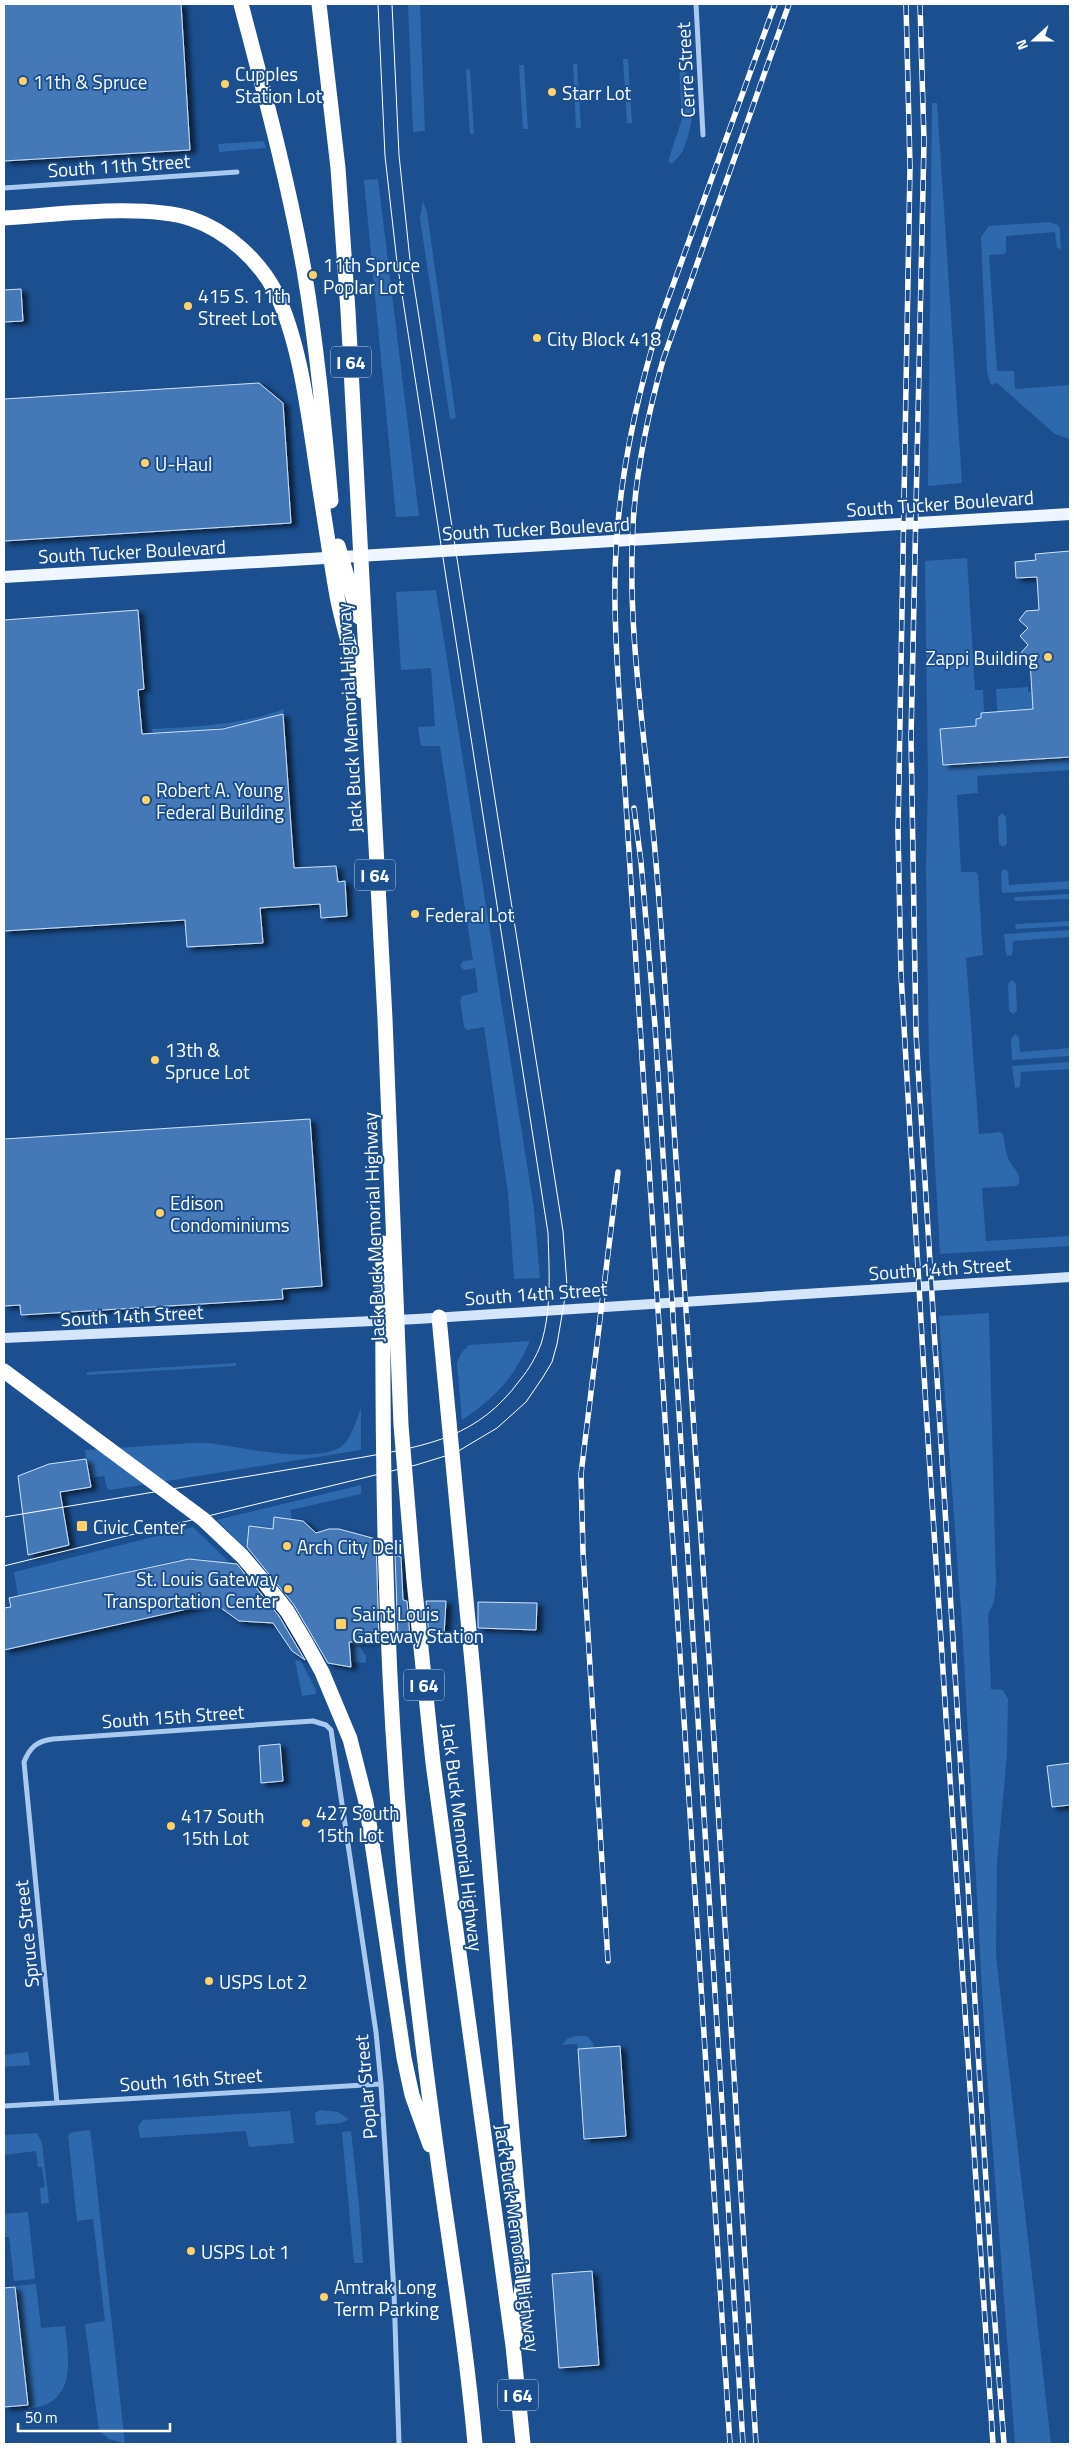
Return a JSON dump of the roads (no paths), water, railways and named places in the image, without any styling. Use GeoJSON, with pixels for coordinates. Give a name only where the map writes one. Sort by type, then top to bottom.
{"type":"FeatureCollection","features":[{"type":"Feature","properties":{"kind":"highway"},"geometry":{"type":"LineString","coordinates":[[241,4],[284,172],[303,269],[317,360],[333,515],[348,585],[361,623]]}},
{"type":"Feature","properties":{"kind":"highway","name":"Jack Buck Memorial Highway"},"geometry":{"type":"LineString","coordinates":[[314,4],[333,172],[345,313],[381,1019],[384,1128],[383,1470],[392,1709],[411,1947],[439,2167],[460,2307],[475,2444]]}},
{"type":"Feature","properties":{"kind":"highway","name":"Jack Buck Memorial Highway"},"geometry":{"type":"LineString","coordinates":[[319,4],[340,187],[370,722],[400,1406],[414,1581],[442,1841],[513,2346],[523,2444]]}},
{"type":"Feature","properties":{"kind":"highway"},"geometry":{"type":"LineString","coordinates":[[4,218],[73,214],[167,213],[192,220],[216,230],[242,249],[275,291],[285,318],[299,371],[337,598],[370,722]]}},
{"type":"Feature","properties":{"kind":"highway"},"geometry":{"type":"LineString","coordinates":[[440,1317],[475,1693],[522,2249],[519,2319],[513,2346]]}},
{"type":"Feature","properties":{"kind":"highway"},"geometry":{"type":"LineString","coordinates":[[4,1371],[156,1482],[223,1536],[286,1611],[322,1672],[350,1739],[366,1802],[404,2058],[412,2095],[439,2167]]}},
{"type":"Feature","properties":{"kind":"main road","name":"South Tucker Boulevard"},"geometry":{"type":"LineString","coordinates":[[4,577],[217,566],[1070,514]]}},
{"type":"Feature","properties":{"kind":"main road","name":"South 14th Street"},"geometry":{"type":"LineString","coordinates":[[4,1338],[440,1317],[1070,1277]]}},
{"type":"Feature","properties":{"kind":"street","name":"Cerre Street"},"geometry":{"type":"LineString","coordinates":[[696,4],[703,135]]}},
{"type":"Feature","properties":{"kind":"street","name":"South 11th Street"},"geometry":{"type":"LineString","coordinates":[[4,188],[237,172]]}},
{"type":"Feature","properties":{"kind":"street","name":"South 15th Street"},"geometry":{"type":"LineString","coordinates":[[24,1762],[28,1752],[35,1744],[53,1739],[313,1722],[326,1725],[331,1730]]}},
{"type":"Feature","properties":{"kind":"street","name":"Poplar Street"},"geometry":{"type":"LineString","coordinates":[[331,1730],[376,2032],[381,2084],[394,2301],[399,2444]]}},
{"type":"Feature","properties":{"kind":"street","name":"Spruce Street"},"geometry":{"type":"LineString","coordinates":[[24,1762],[57,2103]]}},
{"type":"Feature","properties":{"kind":"street","name":"South 16th Street"},"geometry":{"type":"LineString","coordinates":[[4,2106],[381,2084]]}},
{"type":"Feature","properties":{"kind":"tram line"},"geometry":{"type":"LineString","coordinates":[[4,1517],[364,1457],[431,1442],[470,1426],[504,1399],[532,1363],[541,1344],[547,1317],[549,1289],[548,1233],[397,262],[385,156],[378,4]]}},
{"type":"Feature","properties":{"kind":"tram line"},"geometry":{"type":"LineString","coordinates":[[4,1566],[416,1465],[455,1453],[497,1428],[526,1402],[552,1362],[557,1344],[567,1286],[563,1231],[410,260],[399,155],[392,4]]}},
{"type":"Feature","properties":{"kind":"railway"},"geometry":{"type":"LineString","coordinates":[[730,2444],[619,694],[615,623],[615,579],[616,546],[623,480],[642,384],[660,321],[775,4]]}},
{"type":"Feature","properties":{"kind":"railway"},"geometry":{"type":"LineString","coordinates":[[756,2444],[697,1469],[660,908],[634,639],[632,563],[633,525],[640,462],[652,401],[663,360],[789,4]]}},
{"type":"Feature","properties":{"kind":"railway"},"geometry":{"type":"LineString","coordinates":[[906,4],[910,167],[898,831],[901,974],[926,1408],[993,2444]]}},
{"type":"Feature","properties":{"kind":"railway"},"geometry":{"type":"LineString","coordinates":[[920,4],[924,141],[911,738],[916,1033],[993,2297],[1004,2444]]}},
{"type":"Feature","properties":{"kind":"railway"},"geometry":{"type":"LineString","coordinates":[[634,808],[641,862],[655,1026],[743,2444]]}},
{"type":"Feature","properties":{"kind":"railway"},"geometry":{"type":"LineString","coordinates":[[608,1961],[583,1552],[581,1474],[618,1172]]}},
{"type":"Feature","properties":{"kind":"place","name":"11th & Spruce"},"geometry":{"type":"Point","coordinates":[23,81]}},
{"type":"Feature","properties":{"kind":"place","name":"Cupples Station Lot"},"geometry":{"type":"Point","coordinates":[225,84]}},
{"type":"Feature","properties":{"kind":"place","name":"Starr Lot"},"geometry":{"type":"Point","coordinates":[552,92]}},
{"type":"Feature","properties":{"kind":"place","name":"11th Spruce Poplar Lot"},"geometry":{"type":"Point","coordinates":[313,275]}},
{"type":"Feature","properties":{"kind":"place","name":"415 S. 11th Street Lot"},"geometry":{"type":"Point","coordinates":[188,306]}},
{"type":"Feature","properties":{"kind":"place","name":"City Block 418"},"geometry":{"type":"Point","coordinates":[537,338]}},
{"type":"Feature","properties":{"kind":"place","name":"U-Haul"},"geometry":{"type":"Point","coordinates":[145,463]}},
{"type":"Feature","properties":{"kind":"place","name":"Zappi Building"},"geometry":{"type":"Point","coordinates":[1048,657]}},
{"type":"Feature","properties":{"kind":"place","name":"Robert A. Young Federal Building"},"geometry":{"type":"Point","coordinates":[146,800]}},
{"type":"Feature","properties":{"kind":"place","name":"Federal Lot"},"geometry":{"type":"Point","coordinates":[415,914]}},
{"type":"Feature","properties":{"kind":"place","name":"13th & Spruce Lot"},"geometry":{"type":"Point","coordinates":[155,1060]}},
{"type":"Feature","properties":{"kind":"place","name":"Edison Condominiums"},"geometry":{"type":"Point","coordinates":[160,1213]}},
{"type":"Feature","properties":{"kind":"place","name":"Civic Center"},"geometry":{"type":"Point","coordinates":[82,1526]}},
{"type":"Feature","properties":{"kind":"place","name":"Arch City Deli"},"geometry":{"type":"Point","coordinates":[287,1546]}},
{"type":"Feature","properties":{"kind":"place","name":"St. Louis Gateway Transportation Center"},"geometry":{"type":"Point","coordinates":[288,1589]}},
{"type":"Feature","properties":{"kind":"place","name":"Saint Louis Gateway Station"},"geometry":{"type":"Point","coordinates":[341,1624]}},
{"type":"Feature","properties":{"kind":"place","name":"427 South 15th Lot"},"geometry":{"type":"Point","coordinates":[306,1823]}},
{"type":"Feature","properties":{"kind":"place","name":"417 South 15th Lot"},"geometry":{"type":"Point","coordinates":[171,1826]}},
{"type":"Feature","properties":{"kind":"place","name":"USPS Lot 2"},"geometry":{"type":"Point","coordinates":[209,1981]}},
{"type":"Feature","properties":{"kind":"place","name":"USPS Lot 1"},"geometry":{"type":"Point","coordinates":[191,2251]}},
{"type":"Feature","properties":{"kind":"place","name":"Amtrak Long Term Parking"},"geometry":{"type":"Point","coordinates":[324,2297]}}]}
